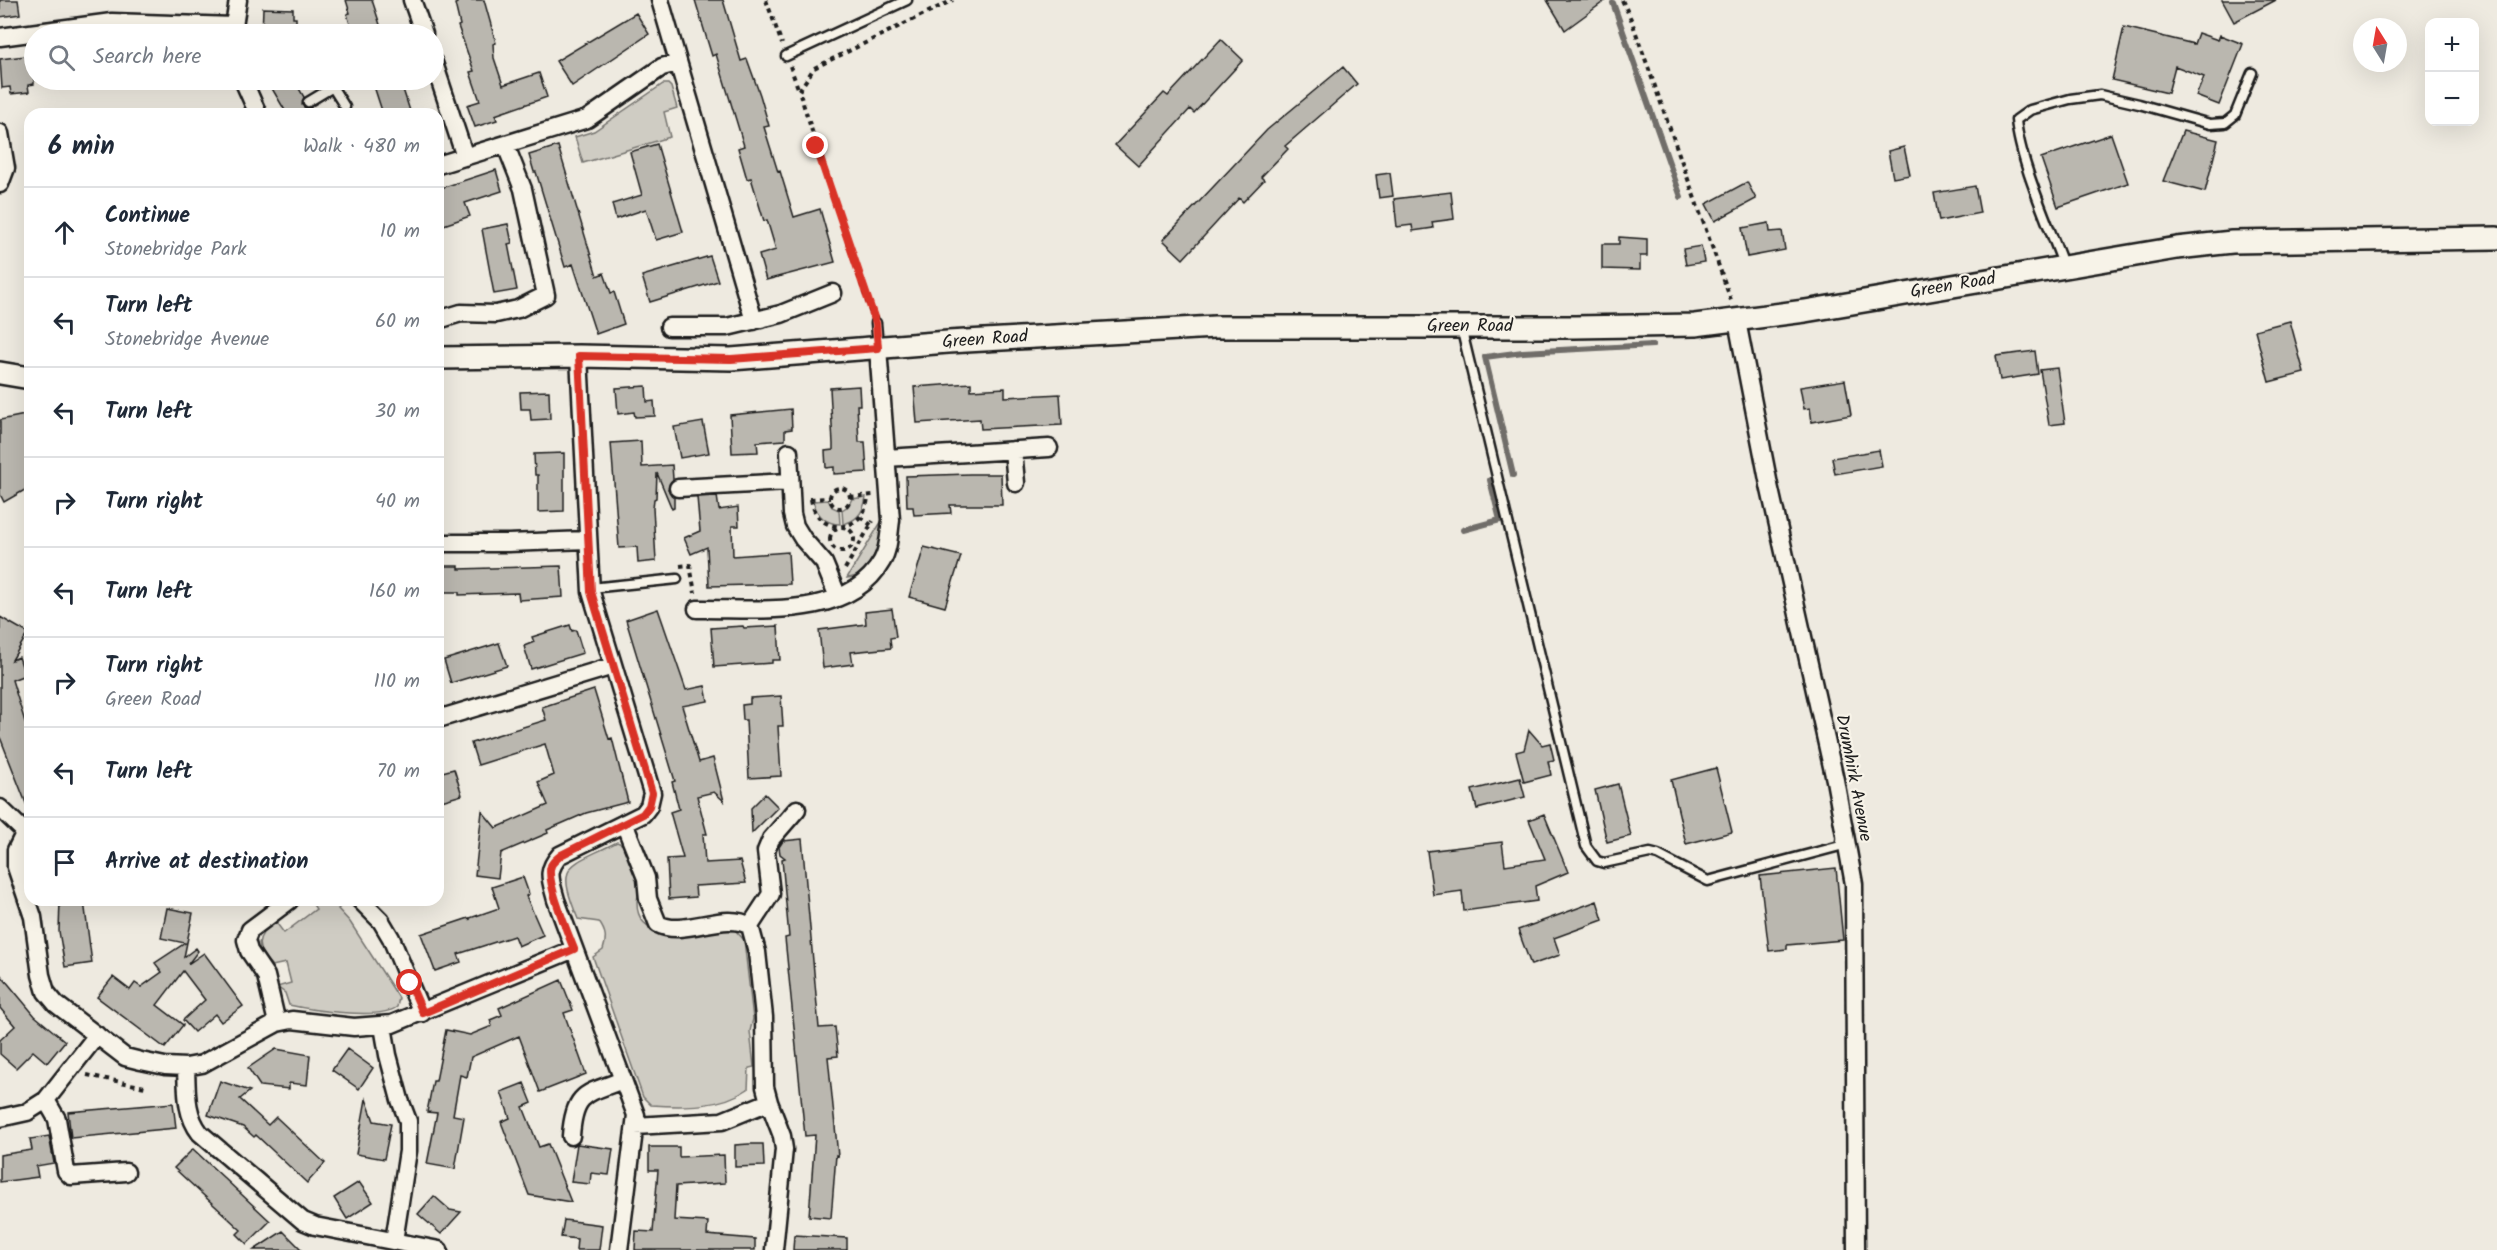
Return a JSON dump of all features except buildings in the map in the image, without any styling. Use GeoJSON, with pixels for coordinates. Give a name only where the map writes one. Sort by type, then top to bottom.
{"type":"FeatureCollection","features":[{"type":"Feature","properties":{"kind":"street"},"geometry":{"type":"LineString","coordinates":[[235,24],[238,0]]}},
{"type":"Feature","properties":{"kind":"street"},"geometry":{"type":"LineString","coordinates":[[412,0],[420,24]]}},
{"type":"Feature","properties":{"kind":"street"},"geometry":{"type":"LineString","coordinates":[[660,0],[754,321]]}},
{"type":"Feature","properties":{"kind":"street"},"geometry":{"type":"LineString","coordinates":[[98,24],[112,22],[142,24]]}},
{"type":"Feature","properties":{"kind":"street"},"geometry":{"type":"LineString","coordinates":[[0,38],[24,35]]}},
{"type":"Feature","properties":{"kind":"street"},"geometry":{"type":"LineString","coordinates":[[444,163],[506,146],[587,119],[662,67],[677,63]]}},
{"type":"Feature","properties":{"kind":"street"},"geometry":{"type":"LineString","coordinates":[[247,90],[255,108]]}},
{"type":"Feature","properties":{"kind":"street"},"geometry":{"type":"LineString","coordinates":[[443,90],[465,157]]}},
{"type":"Feature","properties":{"kind":"street"},"geometry":{"type":"LineString","coordinates":[[0,134],[6,168],[0,184]]}},
{"type":"Feature","properties":{"kind":"street"},"geometry":{"type":"LineString","coordinates":[[444,318],[461,313],[496,314],[518,309],[546,295],[522,189],[506,146]]}},
{"type":"Feature","properties":{"kind":"street","name":"Green Road"},"geometry":{"type":"LineString","coordinates":[[444,358],[579,356],[731,359],[948,342],[1215,327],[1661,327],[1737,321],[2177,248],[2232,242],[2497,238]]}},
{"type":"Feature","properties":{"kind":"street"},"geometry":{"type":"LineString","coordinates":[[669,327],[727,327],[781,314],[834,293]]}},
{"type":"Feature","properties":{"kind":"street","name":"Drumhirk Avenue"},"geometry":{"type":"LineString","coordinates":[[1737,321],[1769,485],[1835,780],[1854,884],[1856,1250]]}},
{"type":"Feature","properties":{"kind":"street"},"geometry":{"type":"LineString","coordinates":[[697,609],[799,608],[838,597],[871,577],[883,560],[889,542],[891,520],[878,348]]}},
{"type":"Feature","properties":{"kind":"street"},"geometry":{"type":"LineString","coordinates":[[579,356],[591,588],[652,793],[649,806],[643,814],[561,855],[551,865],[550,875],[556,900],[636,1115],[618,1250]]}},
{"type":"Feature","properties":{"kind":"street"},"geometry":{"type":"LineString","coordinates":[[0,373],[24,377]]}},
{"type":"Feature","properties":{"kind":"street"},"geometry":{"type":"LineString","coordinates":[[886,458],[1049,448]]}},
{"type":"Feature","properties":{"kind":"street"},"geometry":{"type":"LineString","coordinates":[[1013,450],[1016,483]]}},
{"type":"Feature","properties":{"kind":"street"},"geometry":{"type":"LineString","coordinates":[[789,452],[789,482],[795,526],[824,563],[838,597]]}},
{"type":"Feature","properties":{"kind":"street"},"geometry":{"type":"LineString","coordinates":[[678,488],[789,482]]}},
{"type":"Feature","properties":{"kind":"street"},"geometry":{"type":"LineString","coordinates":[[444,543],[587,540]]}},
{"type":"Feature","properties":{"kind":"street"},"geometry":{"type":"LineString","coordinates":[[444,717],[613,666]]}},
{"type":"Feature","properties":{"kind":"street"},"geometry":{"type":"LineString","coordinates":[[0,808],[24,828]]}},
{"type":"Feature","properties":{"kind":"street"},"geometry":{"type":"LineString","coordinates":[[774,1250],[784,1149],[782,1136],[769,1102],[764,1077],[764,1017],[757,952],[750,926],[771,894],[766,851],[771,839],[797,809]]}},
{"type":"Feature","properties":{"kind":"street"},"geometry":{"type":"LineString","coordinates":[[624,823],[646,878],[648,899],[658,924],[664,928],[680,928],[736,921],[750,926]]}},
{"type":"Feature","properties":{"kind":"street"},"geometry":{"type":"LineString","coordinates":[[24,839],[16,850],[16,867],[24,890]]}},
{"type":"Feature","properties":{"kind":"street"},"geometry":{"type":"LineString","coordinates":[[30,906],[41,975],[46,992],[56,1004],[125,1057],[165,1066],[186,1067],[202,1064],[216,1058],[246,1038],[277,1023],[292,1020],[354,1027],[383,1026],[423,1013],[574,949]]}},
{"type":"Feature","properties":{"kind":"street"},"geometry":{"type":"LineString","coordinates":[[277,1023],[266,976],[249,951],[246,940],[250,930],[282,906]]}},
{"type":"Feature","properties":{"kind":"street"},"geometry":{"type":"LineString","coordinates":[[366,906],[381,921],[391,938],[423,1013]]}},
{"type":"Feature","properties":{"kind":"street"},"geometry":{"type":"LineString","coordinates":[[383,1026],[388,1055],[408,1121],[408,1150],[394,1241]]}},
{"type":"Feature","properties":{"kind":"street"},"geometry":{"type":"LineString","coordinates":[[0,1118],[27,1112],[46,1100],[97,1035]]}},
{"type":"Feature","properties":{"kind":"street"},"geometry":{"type":"LineString","coordinates":[[186,1067],[188,1110],[192,1123],[200,1133],[303,1221],[315,1226],[439,1250]]}},
{"type":"Feature","properties":{"kind":"street"},"geometry":{"type":"LineString","coordinates":[[572,1136],[577,1104],[585,1095],[623,1080]]}},
{"type":"Feature","properties":{"kind":"street"},"geometry":{"type":"LineString","coordinates":[[46,1100],[57,1119],[66,1171],[71,1176],[126,1172]]}},
{"type":"Feature","properties":{"kind":"street"},"geometry":{"type":"LineString","coordinates":[[635,1126],[722,1121],[769,1102]]}},
{"type":"Feature","properties":{"kind":"lane"},"geometry":{"type":"LineString","coordinates":[[786,56],[907,0]]}},
{"type":"Feature","properties":{"kind":"lane"},"geometry":{"type":"LineString","coordinates":[[2065,268],[2018,137],[2016,120],[2030,110],[2070,99],[2100,95],[2211,124],[2225,123],[2235,115],[2252,73]]}},
{"type":"Feature","properties":{"kind":"lane"},"geometry":{"type":"LineString","coordinates":[[308,102],[322,90]]}},
{"type":"Feature","properties":{"kind":"lane"},"geometry":{"type":"LineString","coordinates":[[334,90],[345,107]]}},
{"type":"Feature","properties":{"kind":"lane"},"geometry":{"type":"LineString","coordinates":[[876,323],[878,348]]}},
{"type":"Feature","properties":{"kind":"lane"},"geometry":{"type":"LineString","coordinates":[[1461,326],[1586,846],[1597,861],[1604,863],[1650,853],[1708,881],[1840,846],[1843,831]]}},
{"type":"Feature","properties":{"kind":"lane"},"geometry":{"type":"LineString","coordinates":[[591,588],[677,579]]}},
{"type":"Feature","properties":{"kind":"path"},"geometry":{"type":"LineString","coordinates":[[876,323],[799,91],[814,68],[953,0]]}},
{"type":"Feature","properties":{"kind":"path"},"geometry":{"type":"LineString","coordinates":[[1622,0],[1704,220],[1737,321]]}},
{"type":"Feature","properties":{"kind":"path"},"geometry":{"type":"LineString","coordinates":[[840,488],[845,489],[850,497],[849,502],[841,507],[836,507],[830,498],[835,489],[840,488]]}},
{"type":"Feature","properties":{"kind":"path"},"geometry":{"type":"LineString","coordinates":[[850,497],[878,495],[878,503]]}},
{"type":"Feature","properties":{"kind":"path"},"geometry":{"type":"LineString","coordinates":[[811,499],[816,514],[827,524],[842,527],[851,531],[854,541],[848,549],[843,551],[838,550],[831,542],[832,532],[842,527],[856,522],[861,517],[868,503],[868,496]]}},
{"type":"Feature","properties":{"kind":"path"},"geometry":{"type":"LineString","coordinates":[[803,500],[830,498]]}},
{"type":"Feature","properties":{"kind":"path"},"geometry":{"type":"LineString","coordinates":[[861,517],[871,525]]}},
{"type":"Feature","properties":{"kind":"path"},"geometry":{"type":"LineString","coordinates":[[838,571],[842,574],[874,518]]}},
{"type":"Feature","properties":{"kind":"path"},"geometry":{"type":"LineString","coordinates":[[69,1071],[145,1087]]}},
{"type":"Feature","properties":{"kind":"shaded area"},"geometry":{"type":"Polygon","coordinates":[[[663,84],[671,87],[677,108],[664,112],[670,137],[583,163],[575,137],[594,131],[663,84]]]}},
{"type":"Feature","properties":{"kind":"shaded area"},"geometry":{"type":"Polygon","coordinates":[[[866,497],[859,515],[843,524],[842,510],[852,499],[866,497]]]}},
{"type":"Feature","properties":{"kind":"shaded area"},"geometry":{"type":"Polygon","coordinates":[[[828,500],[832,507],[839,510],[840,524],[822,518],[813,501],[828,500]]]}},
{"type":"Feature","properties":{"kind":"shaded area"},"geometry":{"type":"Polygon","coordinates":[[[881,522],[880,539],[873,557],[862,572],[847,578],[881,522]]]}},
{"type":"Feature","properties":{"kind":"shaded area"},"geometry":{"type":"Polygon","coordinates":[[[617,842],[626,846],[636,870],[640,885],[637,903],[640,917],[647,925],[671,932],[726,928],[735,930],[744,940],[753,1019],[750,1031],[754,1067],[749,1068],[748,1089],[726,1100],[701,1105],[676,1106],[651,1105],[643,1097],[593,957],[603,950],[604,932],[599,922],[578,919],[567,886],[570,868],[587,856],[617,842]]]}},
{"type":"Feature","properties":{"kind":"shaded area"},"geometry":{"type":"Polygon","coordinates":[[[314,906],[341,906],[338,909],[350,922],[399,998],[397,1007],[376,1013],[361,1013],[289,1005],[285,993],[277,987],[291,983],[286,963],[272,966],[262,954],[259,943],[264,932],[275,921],[284,933],[316,909],[314,906]]]}},
{"type":"Feature","properties":{"kind":"waterway"},"geometry":{"type":"LineString","coordinates":[[1613,3],[1681,197]]}},
{"type":"Feature","properties":{"kind":"waterway"},"geometry":{"type":"LineString","coordinates":[[1513,475],[1485,357],[1523,352],[1653,345]]}},
{"type":"Feature","properties":{"kind":"waterway"},"geometry":{"type":"LineString","coordinates":[[1463,530],[1500,520],[1490,480]]}},
{"type":"Feature","properties":{"kind":"route"},"geometry":{"type":"LineString","coordinates":[[410,983],[423,1013],[574,949],[556,900],[550,875],[551,865],[561,855],[643,814],[649,806],[652,793],[591,592],[579,356],[731,359],[878,348],[876,323],[816,146]]}}]}
